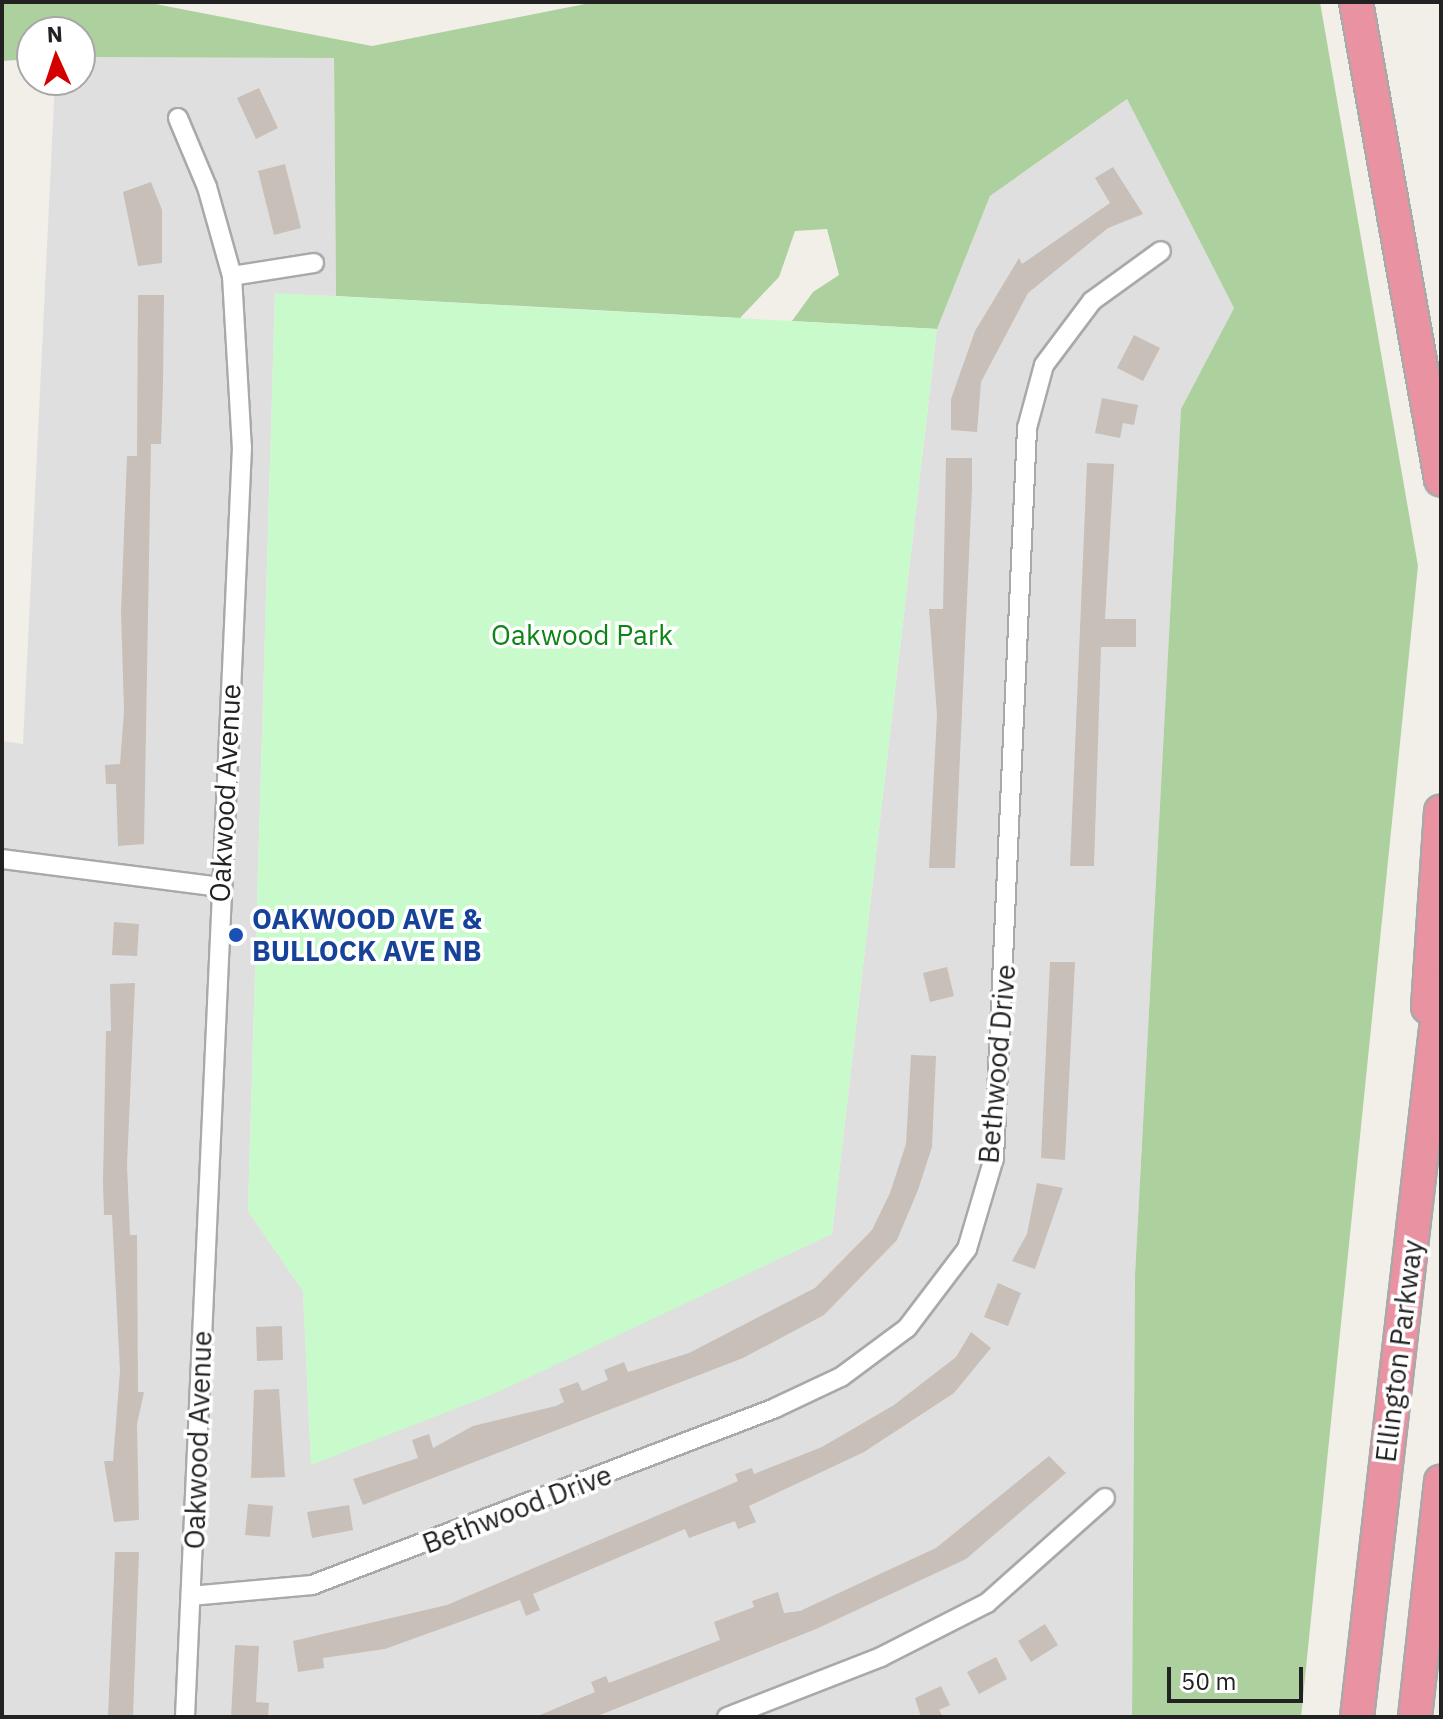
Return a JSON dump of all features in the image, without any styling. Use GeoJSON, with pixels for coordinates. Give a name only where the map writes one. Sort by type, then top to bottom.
{"type":"FeatureCollection","features":[{"type":"Feature","properties":{"kind":"highway"},"geometry":{"type":"LineString","coordinates":[[1356,2],[1441,479]]}},
{"type":"Feature","properties":{"kind":"highway"},"geometry":{"type":"LineString","coordinates":[[1414,1227],[1441,811]]}},
{"type":"Feature","properties":{"kind":"highway","name":"Ellington Parkway"},"geometry":{"type":"LineString","coordinates":[[1357,1717],[1441,985]]}},
{"type":"Feature","properties":{"kind":"highway"},"geometry":{"type":"LineString","coordinates":[[1415,1717],[1441,1481]]}},
{"type":"Feature","properties":{"kind":"street","name":"Oakwood Avenue"},"geometry":{"type":"LineString","coordinates":[[178,118],[207,187],[232,276],[242,447],[185,1717]]}},
{"type":"Feature","properties":{"kind":"street","name":"Bethwood Drive"},"geometry":{"type":"LineString","coordinates":[[191,1596],[312,1585],[775,1408],[841,1377],[907,1328],[967,1249],[995,1142],[1027,428],[1044,365],[1092,301],[1161,251]]}},
{"type":"Feature","properties":{"kind":"street"},"geometry":{"type":"LineString","coordinates":[[232,276],[314,263]]}},
{"type":"Feature","properties":{"kind":"street"},"geometry":{"type":"LineString","coordinates":[[2,859],[221,887]]}},
{"type":"Feature","properties":{"kind":"street"},"geometry":{"type":"LineString","coordinates":[[727,1717],[881,1657],[987,1603],[1105,1498]]}},
{"type":"Feature","properties":{"kind":"shaded area"},"geometry":{"type":"Polygon","coordinates":[[[96,57],[334,58],[336,296],[275,294],[248,1211],[303,1291],[311,1465],[832,1234],[937,329],[990,196],[1127,99],[1234,308],[1181,409],[1135,1275],[1132,1717],[2,1717],[2,741],[23,744],[54,96],[96,96],[96,57]]]}},
{"type":"Feature","properties":{"kind":"green space"},"geometry":{"type":"Polygon","coordinates":[[[2,2],[145,2],[372,46],[595,2],[1320,2],[1418,566],[1301,1717],[1132,1717],[1135,1275],[1181,409],[1234,308],[1127,99],[990,196],[937,329],[792,321],[813,292],[839,275],[827,229],[795,231],[779,277],[740,318],[336,296],[334,58],[96,57],[96,16],[16,16],[16,60],[2,61],[2,2]]]}},
{"type":"Feature","properties":{"kind":"green space","name":"Oakwood Park"},"geometry":{"type":"Polygon","coordinates":[[[275,293],[937,329],[832,1234],[498,1392],[311,1465],[303,1291],[248,1211],[275,293]]]}},
{"type":"Feature","properties":{"kind":"building"},"geometry":{"type":"Polygon","coordinates":[[[259,88],[278,128],[256,139],[237,98],[259,88]]]}},
{"type":"Feature","properties":{"kind":"building"},"geometry":{"type":"Polygon","coordinates":[[[285,164],[301,228],[274,235],[258,171],[285,164]]]}},
{"type":"Feature","properties":{"kind":"building"},"geometry":{"type":"Polygon","coordinates":[[[1113,167],[1143,214],[1108,228],[1028,293],[981,382],[977,432],[951,430],[951,399],[975,331],[1019,258],[1022,264],[1110,203],[1095,178],[1113,167]]]}},
{"type":"Feature","properties":{"kind":"building"},"geometry":{"type":"Polygon","coordinates":[[[151,182],[162,210],[162,263],[138,266],[123,192],[151,182]]]}},
{"type":"Feature","properties":{"kind":"building"},"geometry":{"type":"Polygon","coordinates":[[[138,295],[164,295],[161,444],[151,444],[144,844],[118,846],[116,784],[106,784],[105,765],[120,764],[124,711],[121,612],[127,456],[137,456],[138,295]]]}},
{"type":"Feature","properties":{"kind":"building"},"geometry":{"type":"Polygon","coordinates":[[[1134,335],[1160,348],[1143,381],[1117,368],[1134,335]]]}},
{"type":"Feature","properties":{"kind":"building"},"geometry":{"type":"Polygon","coordinates":[[[1102,398],[1138,405],[1134,425],[1123,423],[1120,438],[1095,433],[1102,398]]]}},
{"type":"Feature","properties":{"kind":"building"},"geometry":{"type":"Polygon","coordinates":[[[946,458],[972,458],[972,488],[955,868],[929,868],[937,715],[929,609],[943,609],[946,458]]]}},
{"type":"Feature","properties":{"kind":"building"},"geometry":{"type":"Polygon","coordinates":[[[1087,463],[1114,464],[1105,619],[1136,619],[1136,647],[1101,647],[1094,866],[1070,866],[1087,463]]]}},
{"type":"Feature","properties":{"kind":"building"},"geometry":{"type":"Polygon","coordinates":[[[114,922],[139,924],[137,956],[112,955],[114,922]]]}},
{"type":"Feature","properties":{"kind":"building"},"geometry":{"type":"Polygon","coordinates":[[[1050,962],[1075,962],[1065,1160],[1041,1158],[1050,962]]]}},
{"type":"Feature","properties":{"kind":"building"},"geometry":{"type":"Polygon","coordinates":[[[947,967],[954,996],[930,1002],[923,973],[947,967]]]}},
{"type":"Feature","properties":{"kind":"building"},"geometry":{"type":"Polygon","coordinates":[[[135,983],[127,1165],[130,1235],[137,1235],[138,1392],[144,1392],[137,1424],[139,1520],[114,1522],[104,1461],[113,1461],[120,1371],[112,1215],[104,1215],[106,1031],[111,1031],[110,984],[135,983]]]}},
{"type":"Feature","properties":{"kind":"building"},"geometry":{"type":"Polygon","coordinates":[[[911,1055],[936,1056],[932,1147],[918,1190],[897,1240],[824,1315],[743,1358],[363,1505],[353,1479],[418,1458],[412,1440],[429,1434],[433,1448],[473,1426],[556,1406],[564,1402],[559,1389],[578,1382],[582,1391],[608,1380],[604,1370],[624,1362],[628,1372],[689,1353],[815,1288],[872,1230],[890,1193],[906,1144],[911,1055]]]}},
{"type":"Feature","properties":{"kind":"building"},"geometry":{"type":"Polygon","coordinates":[[[1037,1183],[1063,1188],[1035,1269],[1012,1261],[1027,1234],[1037,1183]]]}},
{"type":"Feature","properties":{"kind":"building"},"geometry":{"type":"Polygon","coordinates":[[[998,1283],[1021,1293],[1008,1326],[984,1317],[998,1283]]]}},
{"type":"Feature","properties":{"kind":"building"},"geometry":{"type":"Polygon","coordinates":[[[282,1326],[283,1360],[257,1361],[256,1327],[282,1326]]]}},
{"type":"Feature","properties":{"kind":"building"},"geometry":{"type":"Polygon","coordinates":[[[971,1332],[991,1348],[954,1393],[864,1452],[749,1506],[756,1522],[738,1529],[735,1521],[689,1538],[685,1529],[533,1594],[540,1610],[526,1616],[520,1600],[385,1649],[323,1658],[324,1668],[298,1672],[293,1641],[447,1605],[738,1481],[735,1474],[752,1468],[754,1474],[822,1447],[894,1405],[956,1357],[971,1332]]]}},
{"type":"Feature","properties":{"kind":"building"},"geometry":{"type":"Polygon","coordinates":[[[279,1389],[285,1477],[251,1478],[254,1390],[279,1389]]]}},
{"type":"Feature","properties":{"kind":"building"},"geometry":{"type":"Polygon","coordinates":[[[1049,1456],[1066,1473],[966,1559],[816,1629],[595,1717],[535,1717],[595,1692],[591,1682],[606,1676],[609,1683],[720,1640],[714,1622],[754,1607],[752,1601],[778,1592],[784,1613],[800,1611],[936,1548],[1049,1456]]]}},
{"type":"Feature","properties":{"kind":"building"},"geometry":{"type":"Polygon","coordinates":[[[248,1504],[273,1506],[270,1537],[245,1535],[248,1504]]]}},
{"type":"Feature","properties":{"kind":"building"},"geometry":{"type":"Polygon","coordinates":[[[349,1505],[353,1530],[312,1538],[307,1512],[349,1505]]]}},
{"type":"Feature","properties":{"kind":"building"},"geometry":{"type":"Polygon","coordinates":[[[115,1552],[139,1552],[133,1717],[108,1717],[115,1552]]]}},
{"type":"Feature","properties":{"kind":"building"},"geometry":{"type":"Polygon","coordinates":[[[1045,1624],[1058,1645],[1031,1662],[1018,1641],[1045,1624]]]}},
{"type":"Feature","properties":{"kind":"building"},"geometry":{"type":"Polygon","coordinates":[[[235,1645],[259,1646],[256,1702],[269,1703],[268,1717],[231,1717],[235,1645]]]}},
{"type":"Feature","properties":{"kind":"building"},"geometry":{"type":"Polygon","coordinates":[[[996,1657],[1007,1679],[979,1694],[967,1672],[996,1657]]]}},
{"type":"Feature","properties":{"kind":"building"},"geometry":{"type":"Polygon","coordinates":[[[941,1686],[950,1705],[939,1710],[943,1717],[921,1717],[915,1698],[941,1686]]]}},
{"type":"Feature","properties":{"kind":"place","name":"OAKWOOD AVE & BULLOCK AVE NB"},"geometry":{"type":"Point","coordinates":[236,935]}}]}
